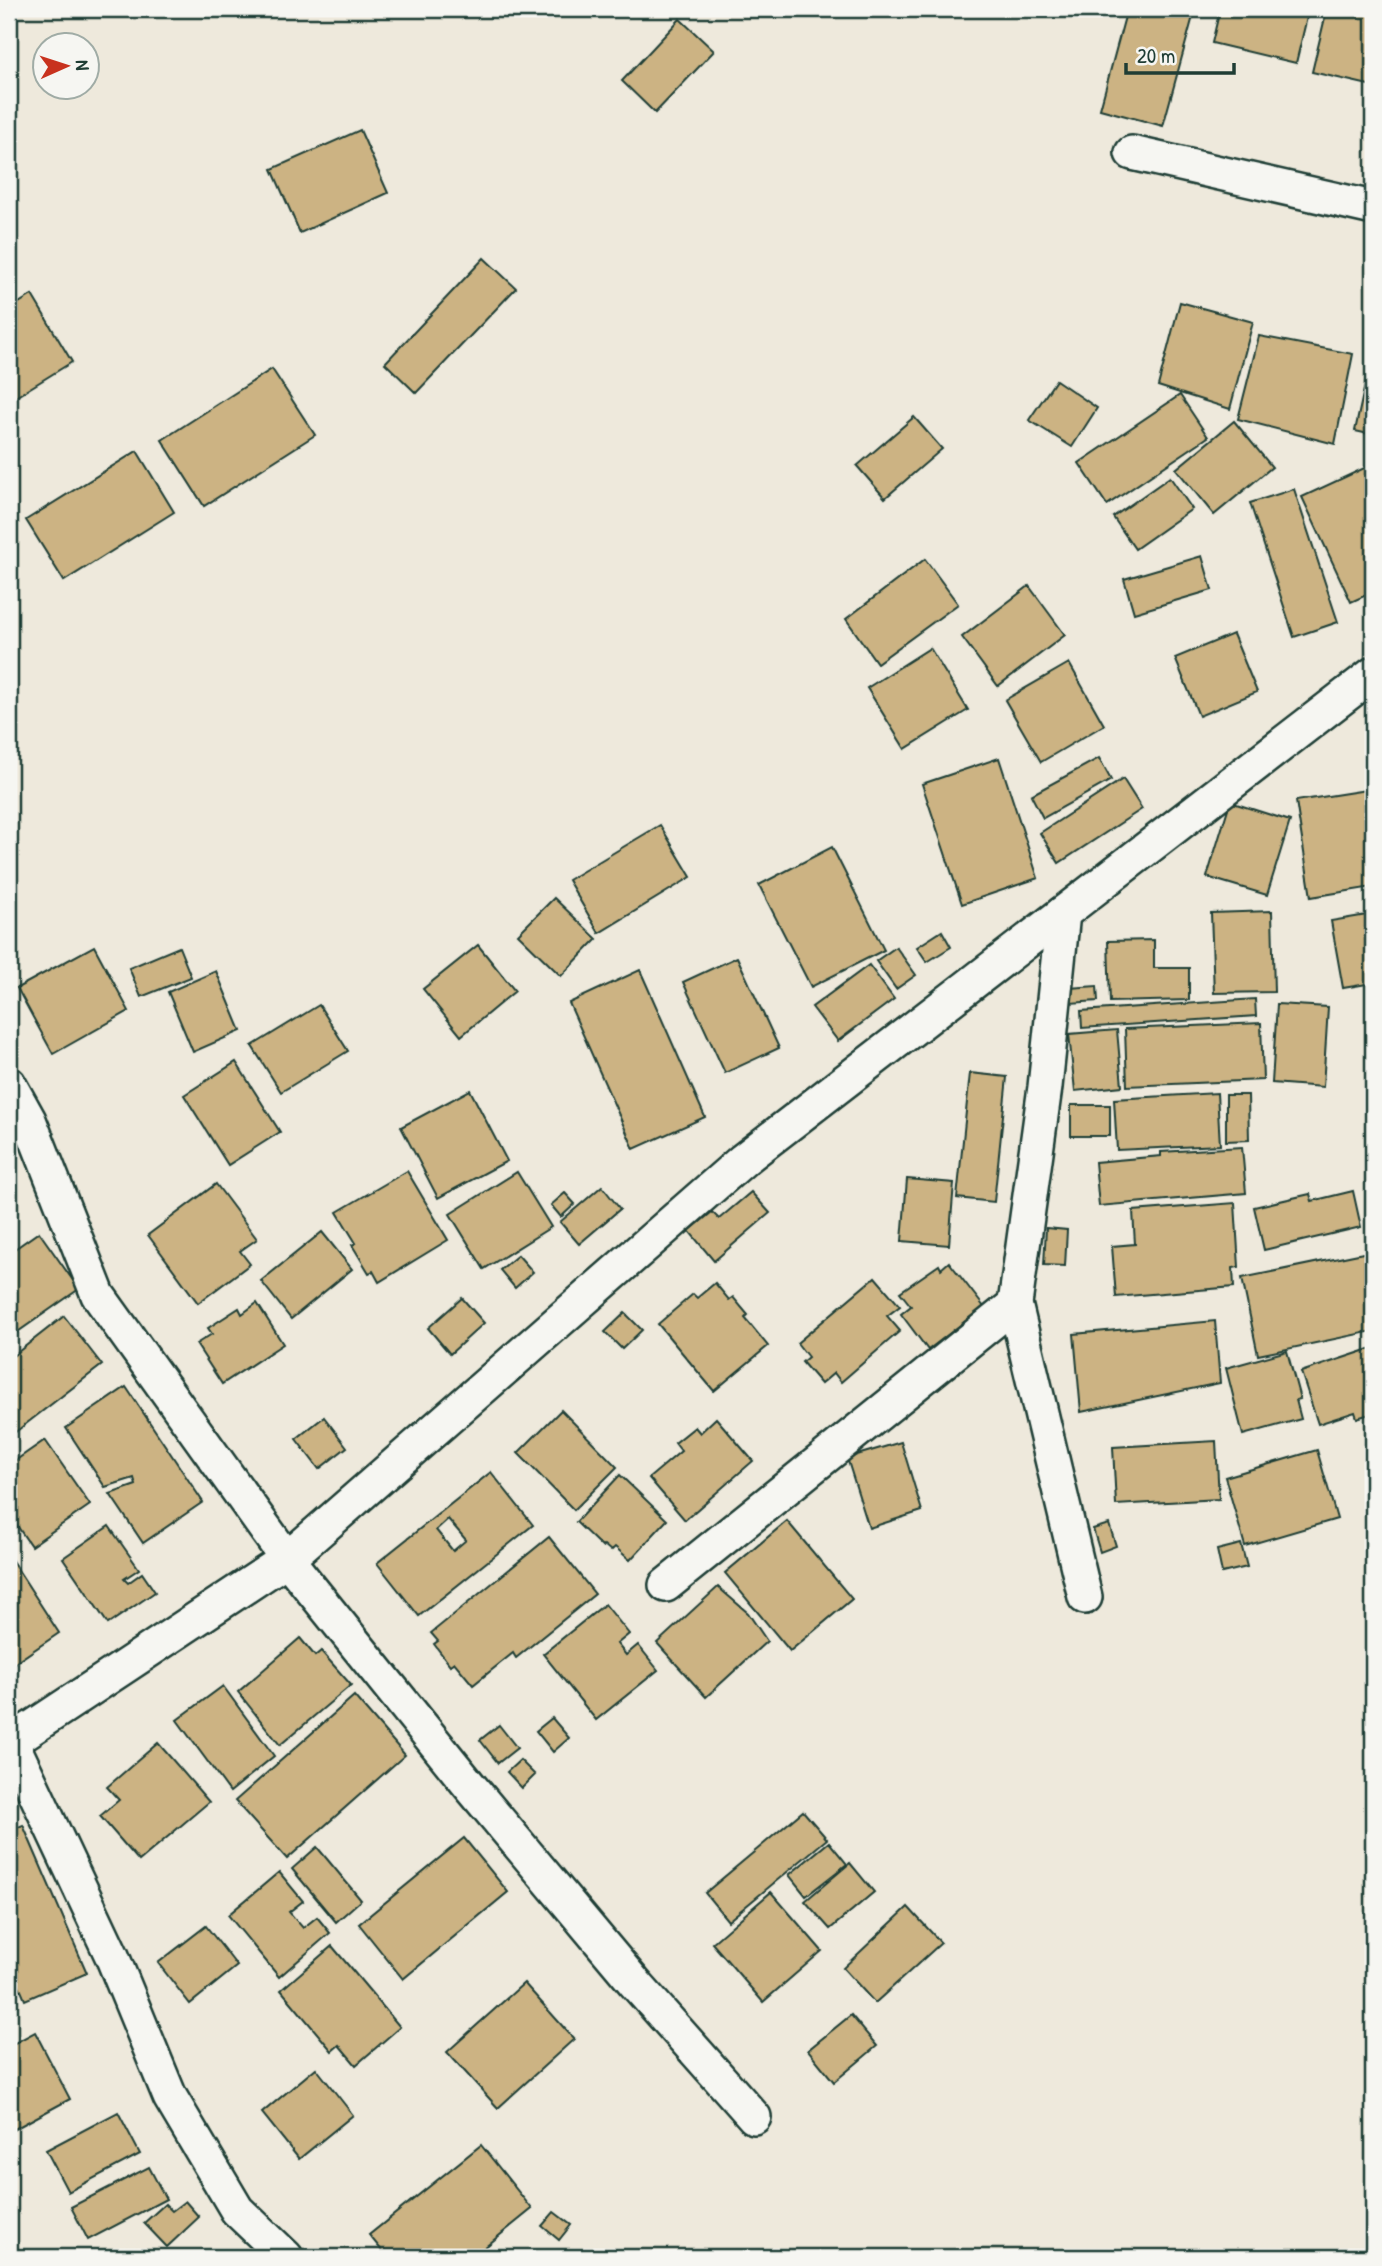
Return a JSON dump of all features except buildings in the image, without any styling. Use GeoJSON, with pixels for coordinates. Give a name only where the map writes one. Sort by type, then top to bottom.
{"type":"FeatureCollection","features":[{"type":"Feature","properties":{"kind":"street"},"geometry":{"type":"LineString","coordinates":[[1132,153],[1373,208]]}},
{"type":"Feature","properties":{"kind":"street"},"geometry":{"type":"LineString","coordinates":[[286,2257],[237,2210],[170,2097],[112,1956],[10,1742],[287,1559],[743,1160],[1373,674]]}},
{"type":"Feature","properties":{"kind":"street"},"geometry":{"type":"LineString","coordinates":[[1063,913],[1045,1087],[1015,1304],[1084,1597]]}},
{"type":"Feature","properties":{"kind":"street"},"geometry":{"type":"LineString","coordinates":[[9,1084],[29,1120],[98,1295],[287,1559],[634,1982],[754,2117]]}},
{"type":"Feature","properties":{"kind":"street"},"geometry":{"type":"LineString","coordinates":[[666,1585],[1015,1304]]}}]}
